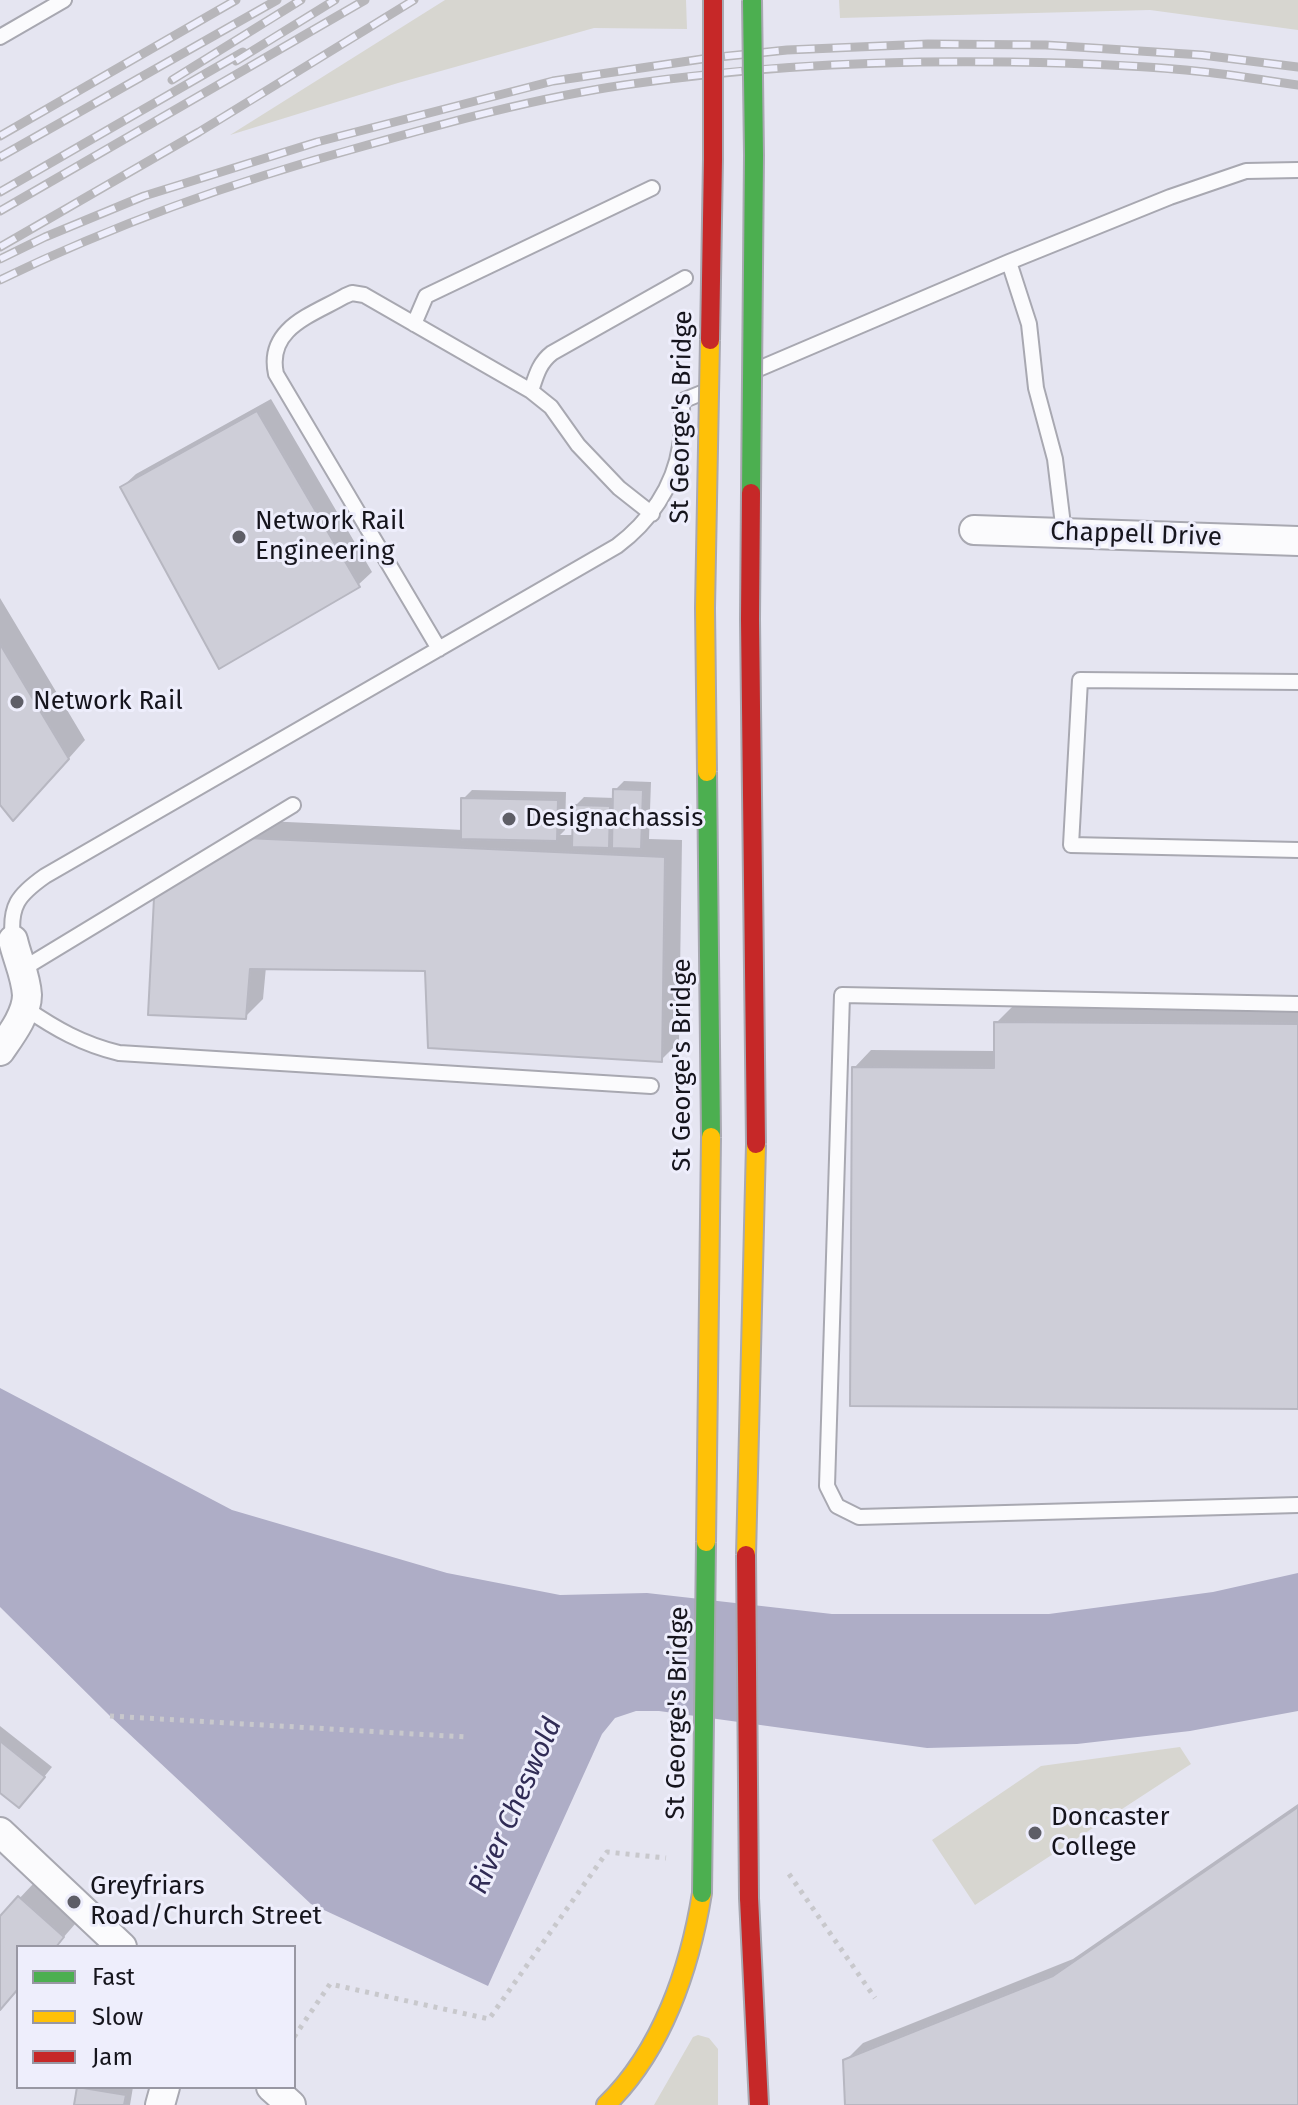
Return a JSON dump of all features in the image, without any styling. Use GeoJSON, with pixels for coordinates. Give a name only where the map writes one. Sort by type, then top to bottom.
{"type":"FeatureCollection","features":[{"type":"Feature","properties":{"kind":"highway","name":"St George's Bridge"},"geometry":{"type":"LineString","coordinates":[[606,2105],[644,2058],[682,1982],[698,1925],[702,1893],[711,1124],[705,608],[713,0]]}},
{"type":"Feature","properties":{"kind":"highway"},"geometry":{"type":"LineString","coordinates":[[752,0],[754,155],[750,635],[756,1168],[746,1515],[749,1898],[759,2105]]}},
{"type":"Feature","properties":{"kind":"street","name":"Chappell Drive"},"geometry":{"type":"LineString","coordinates":[[974,530],[1298,541]]}},
{"type":"Feature","properties":{"kind":"street"},"geometry":{"type":"LineString","coordinates":[[0,1051],[25,1008],[27,997],[13,940]]}},
{"type":"Feature","properties":{"kind":"street"},"geometry":{"type":"LineString","coordinates":[[0,1832],[120,1945]]}},
{"type":"Feature","properties":{"kind":"street"},"geometry":{"type":"LineString","coordinates":[[273,2089],[291,2105]]}},
{"type":"Feature","properties":{"kind":"lane"},"geometry":{"type":"LineString","coordinates":[[0,37],[64,0]]}},
{"type":"Feature","properties":{"kind":"lane"},"geometry":{"type":"LineString","coordinates":[[13,940],[11,921],[20,896],[45,876],[632,535],[652,514],[675,466],[680,446],[682,401],[1170,197],[1246,171],[1298,170]]}},
{"type":"Feature","properties":{"kind":"lane"},"geometry":{"type":"LineString","coordinates":[[414,324],[426,296],[652,188]]}},
{"type":"Feature","properties":{"kind":"lane"},"geometry":{"type":"LineString","coordinates":[[1009,262],[1029,324],[1036,388],[1055,459],[1064,533]]}},
{"type":"Feature","properties":{"kind":"lane"},"geometry":{"type":"LineString","coordinates":[[531,391],[537,370],[552,353],[685,278]]}},
{"type":"Feature","properties":{"kind":"lane"},"geometry":{"type":"LineString","coordinates":[[439,649],[276,374],[273,360],[288,328],[352,293],[364,295],[531,391],[551,407],[578,445],[619,488],[652,514]]}},
{"type":"Feature","properties":{"kind":"lane"},"geometry":{"type":"LineString","coordinates":[[1298,682],[1080,680],[1071,845],[1298,850]]}},
{"type":"Feature","properties":{"kind":"lane"},"geometry":{"type":"LineString","coordinates":[[21,970],[293,805]]}},
{"type":"Feature","properties":{"kind":"lane"},"geometry":{"type":"LineString","coordinates":[[1298,1004],[842,995],[827,1486],[837,1506],[859,1517],[1298,1505]]}},
{"type":"Feature","properties":{"kind":"lane"},"geometry":{"type":"LineString","coordinates":[[25,1008],[62,1033],[97,1048],[119,1053],[651,1086]]}},
{"type":"Feature","properties":{"kind":"path"},"geometry":{"type":"LineString","coordinates":[[110,1716],[466,1737]]}},
{"type":"Feature","properties":{"kind":"path"},"geometry":{"type":"LineString","coordinates":[[296,2034],[330,1984],[489,2019],[607,1852],[681,1859]]}},
{"type":"Feature","properties":{"kind":"path"},"geometry":{"type":"LineString","coordinates":[[785,1868],[875,1998]]}},
{"type":"Feature","properties":{"kind":"shaded area"},"geometry":{"type":"Polygon","coordinates":[[[445,0],[686,0],[687,29],[594,28],[398,83],[230,135],[445,0]]]}},
{"type":"Feature","properties":{"kind":"shaded area"},"geometry":{"type":"Polygon","coordinates":[[[839,0],[1298,0],[1298,30],[1150,10],[840,18],[839,0]]]}},
{"type":"Feature","properties":{"kind":"shaded area"},"geometry":{"type":"Polygon","coordinates":[[[1180,1747],[1191,1764],[975,1905],[932,1840],[1041,1766],[1180,1747]]]}},
{"type":"Feature","properties":{"kind":"shaded area"},"geometry":{"type":"Polygon","coordinates":[[[693,2037],[709,2038],[718,2049],[718,2105],[654,2105],[693,2037]]]}},
{"type":"Feature","properties":{"kind":"water","name":"River Cheswold"},"geometry":{"type":"Polygon","coordinates":[[[0,1388],[232,1510],[447,1573],[560,1595],[647,1593],[832,1614],[1049,1614],[1213,1592],[1298,1573],[1298,1711],[1190,1731],[1077,1744],[927,1748],[659,1711],[636,1711],[615,1718],[602,1734],[488,1986],[311,1904],[110,1716],[0,1607],[0,1388]]]}},
{"type":"Feature","properties":{"kind":"building","name":"Network Rail Engineering"},"geometry":{"type":"Polygon","coordinates":[[[257,411],[360,587],[219,669],[120,487],[257,411]]]}},
{"type":"Feature","properties":{"kind":"building","name":"Network Rail"},"geometry":{"type":"Polygon","coordinates":[[[0,644],[69,759],[13,821],[0,805],[0,644]]]}},
{"type":"Feature","properties":{"kind":"building"},"geometry":{"type":"Polygon","coordinates":[[[613,789],[643,790],[641,849],[612,848],[613,789]]]}},
{"type":"Feature","properties":{"kind":"building","name":"Designachassis"},"geometry":{"type":"Polygon","coordinates":[[[461,798],[558,800],[557,841],[461,839],[461,798]]]}},
{"type":"Feature","properties":{"kind":"building"},"geometry":{"type":"Polygon","coordinates":[[[573,805],[610,806],[609,848],[572,847],[573,805]]]}},
{"type":"Feature","properties":{"kind":"building"},"geometry":{"type":"Polygon","coordinates":[[[246,838],[665,857],[662,1062],[428,1048],[425,971],[250,969],[246,1019],[148,1015],[154,898],[246,838]]]}},
{"type":"Feature","properties":{"kind":"building"},"geometry":{"type":"Polygon","coordinates":[[[994,1022],[1298,1024],[1298,1409],[850,1406],[852,1067],[994,1068],[994,1022]]]}},
{"type":"Feature","properties":{"kind":"building"},"geometry":{"type":"Polygon","coordinates":[[[0,1741],[45,1777],[19,1808],[0,1793],[0,1741]]]}},
{"type":"Feature","properties":{"kind":"building"},"geometry":{"type":"Polygon","coordinates":[[[1298,1807],[1298,2105],[845,2105],[843,2060],[1053,1976],[1298,1807]]]}},
{"type":"Feature","properties":{"kind":"building"},"geometry":{"type":"Polygon","coordinates":[[[18,1896],[64,1937],[58,1945],[16,1945],[16,1991],[0,2010],[0,1916],[18,1896]]]}},
{"type":"Feature","properties":{"kind":"building"},"geometry":{"type":"Polygon","coordinates":[[[77,2089],[126,2095],[124,2105],[74,2105],[77,2089]]]}},
{"type":"Feature","properties":{"kind":"railway"},"geometry":{"type":"LineString","coordinates":[[0,136],[236,0]]}},
{"type":"Feature","properties":{"kind":"railway"},"geometry":{"type":"LineString","coordinates":[[0,157],[277,0]]}},
{"type":"Feature","properties":{"kind":"railway"},"geometry":{"type":"LineString","coordinates":[[172,80],[301,0]]}},
{"type":"Feature","properties":{"kind":"railway"},"geometry":{"type":"LineString","coordinates":[[236,61],[335,0]]}},
{"type":"Feature","properties":{"kind":"railway"},"geometry":{"type":"LineString","coordinates":[[0,211],[365,0]]}},
{"type":"Feature","properties":{"kind":"railway"},"geometry":{"type":"LineString","coordinates":[[0,247],[199,132],[414,0]]}},
{"type":"Feature","properties":{"kind":"railway"},"geometry":{"type":"LineString","coordinates":[[0,259],[144,196],[317,142],[553,81],[787,50],[928,44],[1046,45],[1202,55],[1298,67]]}},
{"type":"Feature","properties":{"kind":"railway"},"geometry":{"type":"LineString","coordinates":[[0,192],[243,52]]}},
{"type":"Feature","properties":{"kind":"railway"},"geometry":{"type":"LineString","coordinates":[[0,280],[179,204],[271,173],[493,111],[624,85],[769,69],[866,63],[963,62],[1157,68],[1298,85]]}},
{"type":"Feature","properties":{"kind":"traffic: slow"},"geometry":{"type":"LineString","coordinates":[[707,772],[705,608],[710,340]]}},
{"type":"Feature","properties":{"kind":"traffic: slow"},"geometry":{"type":"LineString","coordinates":[[706,1542],[711,1137]]}},
{"type":"Feature","properties":{"kind":"traffic: slow"},"geometry":{"type":"LineString","coordinates":[[746,1555],[756,1144]]}},
{"type":"Feature","properties":{"kind":"traffic: slow"},"geometry":{"type":"LineString","coordinates":[[606,2105],[643,2060],[658,2034],[681,1979],[702,1893]]}},
{"type":"Feature","properties":{"kind":"traffic: jam"},"geometry":{"type":"LineString","coordinates":[[710,340],[713,0]]}},
{"type":"Feature","properties":{"kind":"traffic: jam"},"geometry":{"type":"LineString","coordinates":[[751,493],[756,1144]]}},
{"type":"Feature","properties":{"kind":"traffic: jam"},"geometry":{"type":"LineString","coordinates":[[746,1555],[749,1898]]}},
{"type":"Feature","properties":{"kind":"traffic: jam"},"geometry":{"type":"LineString","coordinates":[[749,1898],[759,2105]]}},
{"type":"Feature","properties":{"kind":"traffic: fast"},"geometry":{"type":"LineString","coordinates":[[751,493],[752,0]]}},
{"type":"Feature","properties":{"kind":"traffic: fast"},"geometry":{"type":"LineString","coordinates":[[707,772],[711,1137]]}},
{"type":"Feature","properties":{"kind":"traffic: fast"},"geometry":{"type":"LineString","coordinates":[[702,1893],[706,1542]]}},
{"type":"Feature","properties":{"kind":"place","name":"Network Rail Engineering"},"geometry":{"type":"Point","coordinates":[239,537]}},
{"type":"Feature","properties":{"kind":"place","name":"Network Rail"},"geometry":{"type":"Point","coordinates":[17,702]}},
{"type":"Feature","properties":{"kind":"place","name":"Designachassis"},"geometry":{"type":"Point","coordinates":[509,819]}},
{"type":"Feature","properties":{"kind":"place","name":"Doncaster College"},"geometry":{"type":"Point","coordinates":[1035,1833]}},
{"type":"Feature","properties":{"kind":"place","name":"Greyfriars Road/Church Street"},"geometry":{"type":"Point","coordinates":[74,1902]}}]}
